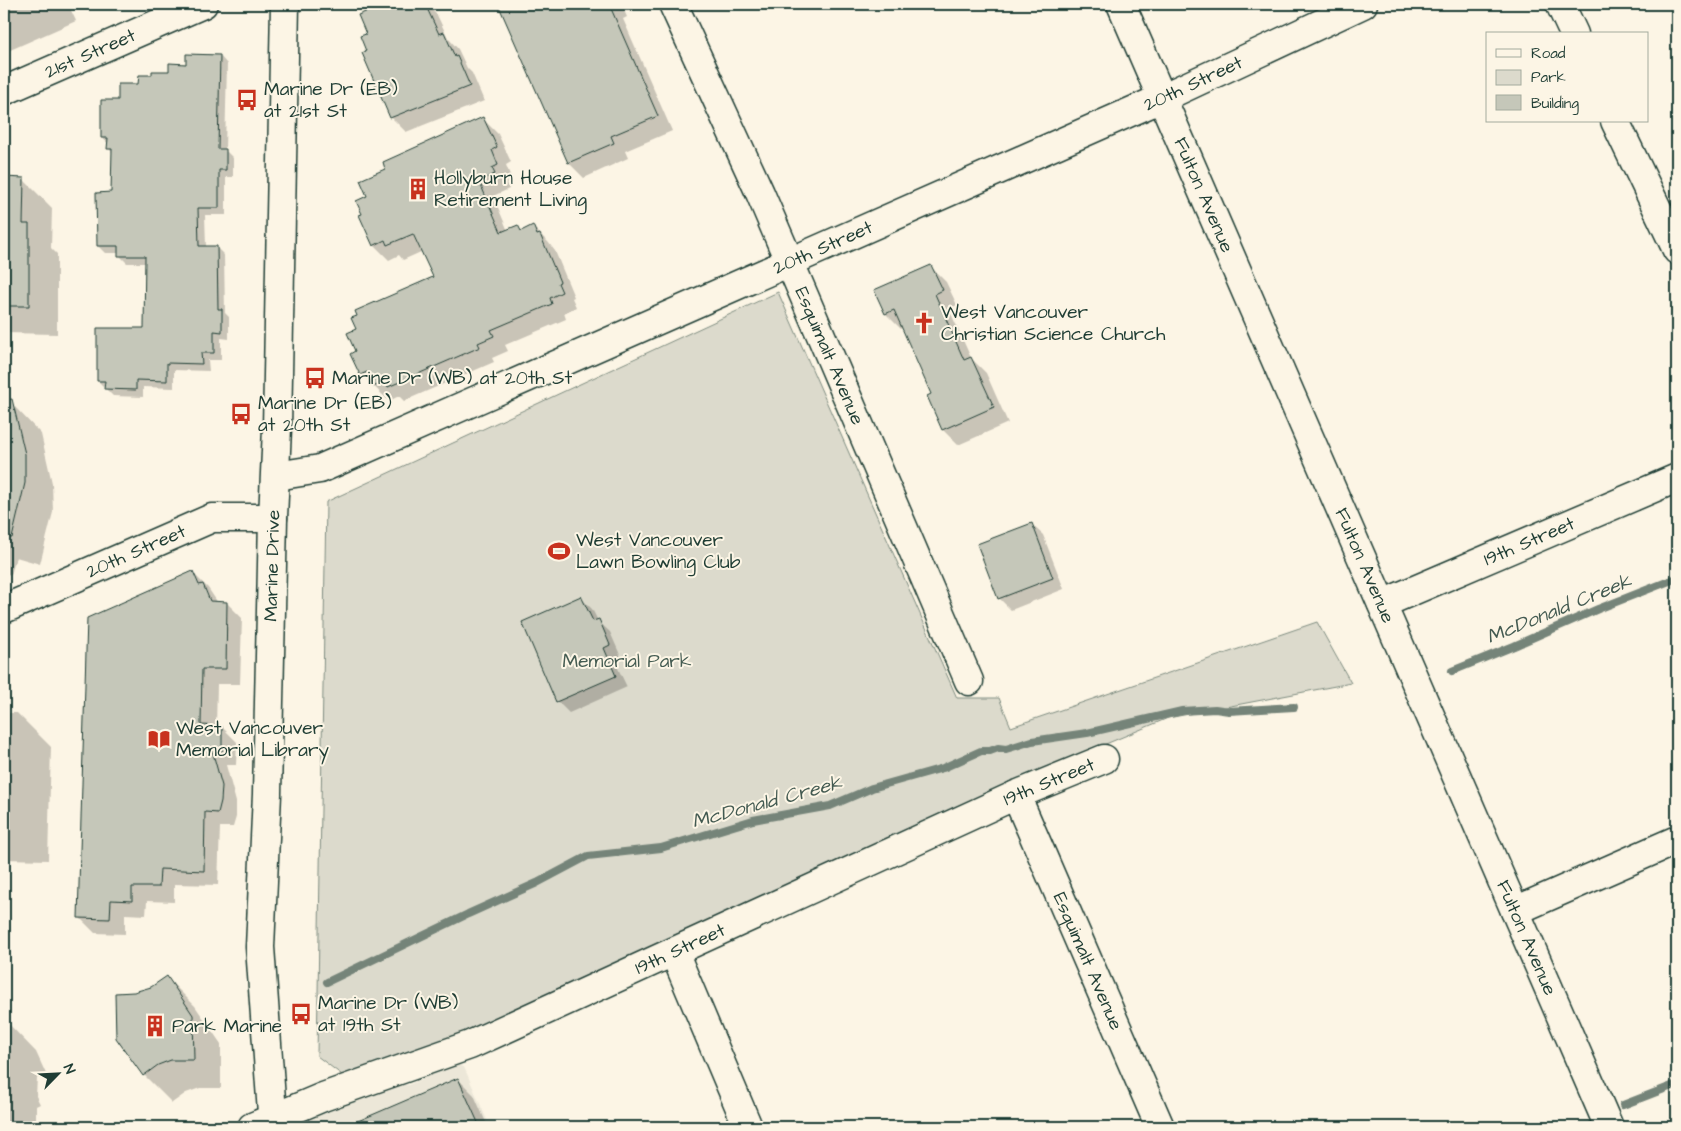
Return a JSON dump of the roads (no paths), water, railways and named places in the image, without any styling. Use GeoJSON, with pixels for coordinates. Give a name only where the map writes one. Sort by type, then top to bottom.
{"type":"FeatureCollection","features":[{"type":"Feature","properties":{"kind":"street","name":"21st Street"},"geometry":{"type":"LineString","coordinates":[[4,91],[203,4]]}},
{"type":"Feature","properties":{"kind":"street","name":"Marine Drive"},"geometry":{"type":"LineString","coordinates":[[266,1124],[260,947],[267,794],[273,518],[276,476],[286,4]]}},
{"type":"Feature","properties":{"kind":"street","name":"Esquimalt Avenue"},"geometry":{"type":"LineString","coordinates":[[673,4],[789,261],[969,681]]}},
{"type":"Feature","properties":{"kind":"street","name":"Fulton Avenue"},"geometry":{"type":"LineString","coordinates":[[1121,4],[1609,1127]]}},
{"type":"Feature","properties":{"kind":"street","name":"20th Street"},"geometry":{"type":"LineString","coordinates":[[276,476],[320,469],[1162,98],[1363,4]]}},
{"type":"Feature","properties":{"kind":"street"},"geometry":{"type":"LineString","coordinates":[[1560,4],[1573,32]]}},
{"type":"Feature","properties":{"kind":"street"},"geometry":{"type":"LineString","coordinates":[[1614,122],[1677,250]]}},
{"type":"Feature","properties":{"kind":"street","name":"19th Street"},"geometry":{"type":"LineString","coordinates":[[1382,604],[1677,478]]}},
{"type":"Feature","properties":{"kind":"street","name":"20th Street"},"geometry":{"type":"LineString","coordinates":[[4,609],[212,518],[273,518]]}},
{"type":"Feature","properties":{"kind":"street","name":"19th Street"},"geometry":{"type":"LineString","coordinates":[[266,1124],[323,1097],[470,1045],[1016,796],[1104,759]]}},
{"type":"Feature","properties":{"kind":"street","name":"Esquimalt Avenue"},"geometry":{"type":"LineString","coordinates":[[1016,796],[1160,1127]]}},
{"type":"Feature","properties":{"kind":"street"},"geometry":{"type":"LineString","coordinates":[[1515,911],[1677,840]]}},
{"type":"Feature","properties":{"kind":"street"},"geometry":{"type":"LineString","coordinates":[[674,952],[748,1127]]}},
{"type":"Feature","properties":{"kind":"waterway","name":"McDonald Creek"},"geometry":{"type":"LineString","coordinates":[[1452,671],[1598,609],[1677,578]]}},
{"type":"Feature","properties":{"kind":"waterway","name":"McDonald Creek"},"geometry":{"type":"LineString","coordinates":[[327,982],[537,883],[588,856],[661,848],[753,820],[830,806],[872,788],[943,768],[981,751],[990,751],[998,748],[1006,749],[1032,741],[1087,733],[1182,711],[1215,709],[1229,711],[1294,707]]}},
{"type":"Feature","properties":{"kind":"waterway"},"geometry":{"type":"LineString","coordinates":[[1623,1105],[1677,1084]]}},
{"type":"Feature","properties":{"kind":"place","name":"Marine Dr (EB) at 21st St"},"geometry":{"type":"Point","coordinates":[247,100]}},
{"type":"Feature","properties":{"kind":"place","name":"Hollyburn House Retirement Living"},"geometry":{"type":"Point","coordinates":[418,189]}},
{"type":"Feature","properties":{"kind":"place","name":"West Vancouver Christian Science Church"},"geometry":{"type":"Point","coordinates":[924,323]}},
{"type":"Feature","properties":{"kind":"place","name":"Marine Dr (WB) at 20th St"},"geometry":{"type":"Point","coordinates":[315,378]}},
{"type":"Feature","properties":{"kind":"place","name":"Marine Dr (EB) at 20th St"},"geometry":{"type":"Point","coordinates":[241,414]}},
{"type":"Feature","properties":{"kind":"place","name":"West Vancouver Lawn Bowling Club"},"geometry":{"type":"Point","coordinates":[559,551]}},
{"type":"Feature","properties":{"kind":"place","name":"West Vancouver Memorial Library"},"geometry":{"type":"Point","coordinates":[159,739]}},
{"type":"Feature","properties":{"kind":"place","name":"Marine Dr (WB) at 19th St"},"geometry":{"type":"Point","coordinates":[301,1014]}},
{"type":"Feature","properties":{"kind":"place","name":"Park Marine"},"geometry":{"type":"Point","coordinates":[155,1026]}},
{"type":"Feature","properties":{"kind":"park label","name":"Memorial Park"},"geometry":{"type":"Point","coordinates":[627,661]}}]}
